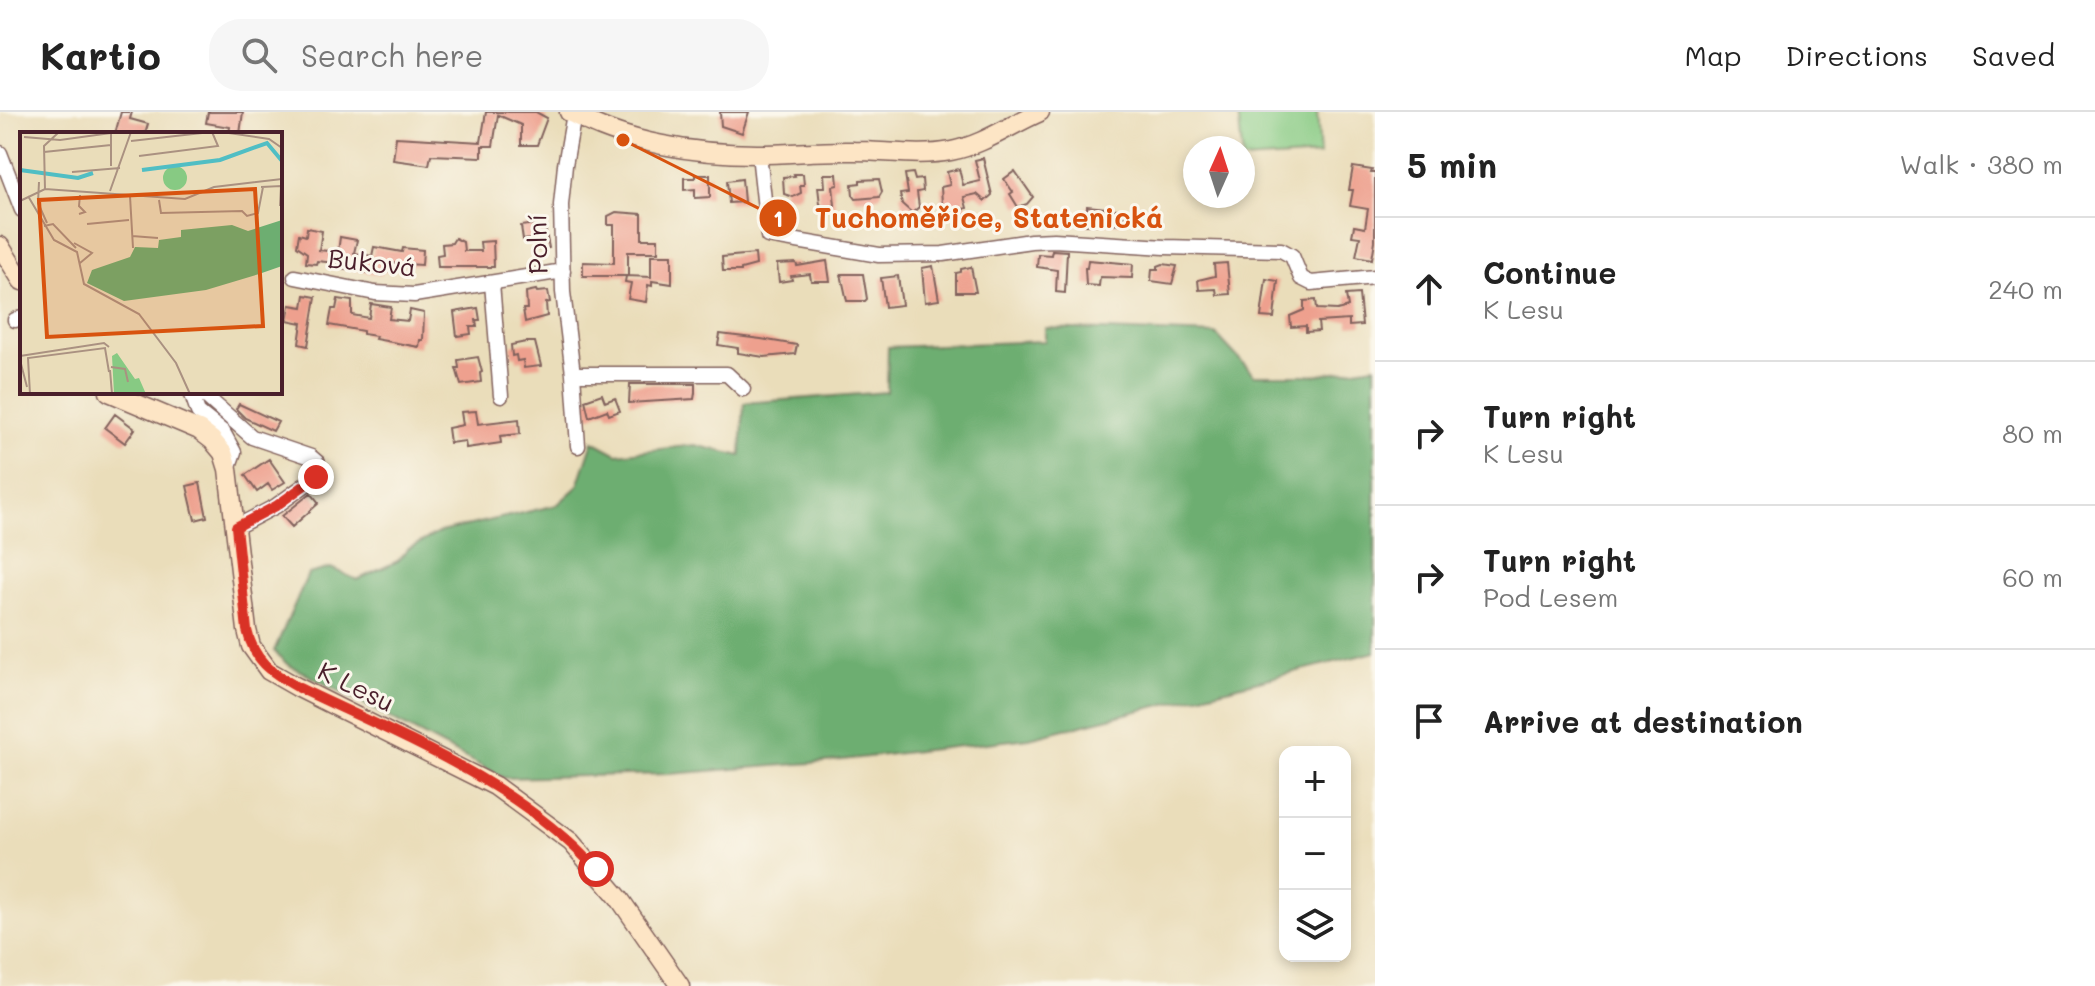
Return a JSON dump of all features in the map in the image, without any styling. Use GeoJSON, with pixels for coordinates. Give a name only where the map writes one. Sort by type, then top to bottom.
{"type":"FeatureCollection","features":[{"type":"Feature","properties":{"kind":"street"},"geometry":{"type":"LineString","coordinates":[[571,113],[606,130],[688,149],[759,154],[842,151],[926,154],[981,142],[1040,112]]}},
{"type":"Feature","properties":{"kind":"street","name":"Polní"},"geometry":{"type":"LineString","coordinates":[[571,113],[561,205],[563,292],[578,446]]}},
{"type":"Feature","properties":{"kind":"street"},"geometry":{"type":"LineString","coordinates":[[0,153],[20,205]]}},
{"type":"Feature","properties":{"kind":"street"},"geometry":{"type":"LineString","coordinates":[[759,154],[768,236],[879,255],[943,254],[1054,240],[1281,250],[1292,256],[1301,278],[1311,283],[1375,277]]}},
{"type":"Feature","properties":{"kind":"street"},"geometry":{"type":"LineString","coordinates":[[0,246],[20,276]]}},
{"type":"Feature","properties":{"kind":"street","name":"Buková"},"geometry":{"type":"LineString","coordinates":[[295,277],[375,293],[414,295],[563,271]]}},
{"type":"Feature","properties":{"kind":"street"},"geometry":{"type":"LineString","coordinates":[[492,283],[501,396]]}},
{"type":"Feature","properties":{"kind":"street"},"geometry":{"type":"LineString","coordinates":[[573,374],[727,374],[743,389]]}},
{"type":"Feature","properties":{"kind":"street","name":"K Lesu"},"geometry":{"type":"LineString","coordinates":[[114,394],[199,430],[223,453],[236,527],[247,630],[251,646],[269,671],[469,771],[539,816],[571,842],[596,869],[680,986]]}},
{"type":"Feature","properties":{"kind":"street"},"geometry":{"type":"LineString","coordinates":[[192,394],[198,412],[223,432],[234,452],[228,469]]}},
{"type":"Feature","properties":{"kind":"street"},"geometry":{"type":"LineString","coordinates":[[203,394],[252,437],[311,457],[318,463],[319,471],[308,483],[276,506],[236,527]]}},
{"type":"Feature","properties":{"kind":"green space"},"geometry":{"type":"Polygon","coordinates":[[[1238,112],[1317,112],[1320,155],[1255,159],[1255,136],[1240,136],[1238,112]]]}},
{"type":"Feature","properties":{"kind":"green space"},"geometry":{"type":"Polygon","coordinates":[[[1045,328],[1216,334],[1254,375],[1315,375],[1375,366],[1375,652],[1029,738],[825,762],[669,774],[504,778],[287,664],[274,651],[308,574],[331,568],[357,580],[398,561],[408,549],[440,532],[557,505],[578,486],[593,441],[617,454],[695,445],[741,456],[744,403],[887,392],[888,347],[1045,341],[1045,328]]]}},
{"type":"Feature","properties":{"kind":"building"},"geometry":{"type":"Polygon","coordinates":[[[121,112],[132,112],[130,119],[148,124],[146,132],[116,132],[121,112]]]}},
{"type":"Feature","properties":{"kind":"building"},"geometry":{"type":"Polygon","coordinates":[[[208,112],[243,112],[240,132],[229,132],[230,127],[206,123],[208,112]]]}},
{"type":"Feature","properties":{"kind":"building"},"geometry":{"type":"Polygon","coordinates":[[[486,112],[536,112],[547,118],[537,145],[521,145],[521,125],[498,115],[493,146],[482,146],[482,157],[431,155],[429,165],[393,160],[396,137],[481,142],[486,112]]]}},
{"type":"Feature","properties":{"kind":"building"},"geometry":{"type":"Polygon","coordinates":[[[720,112],[749,112],[742,133],[721,126],[720,112]]]}},
{"type":"Feature","properties":{"kind":"building"},"geometry":{"type":"Polygon","coordinates":[[[983,158],[992,195],[985,201],[977,194],[964,197],[967,208],[947,213],[942,203],[941,187],[950,185],[947,172],[959,169],[963,185],[980,181],[975,160],[983,158]]]}},
{"type":"Feature","properties":{"kind":"building"},"geometry":{"type":"Polygon","coordinates":[[[1353,167],[1375,173],[1372,259],[1356,256],[1360,237],[1352,236],[1354,226],[1365,228],[1368,209],[1350,206],[1353,167]]]}},
{"type":"Feature","properties":{"kind":"building"},"geometry":{"type":"Polygon","coordinates":[[[1015,171],[1033,197],[1027,204],[1018,207],[1004,179],[1015,171]]]}},
{"type":"Feature","properties":{"kind":"building"},"geometry":{"type":"Polygon","coordinates":[[[913,173],[915,180],[922,179],[923,191],[917,192],[919,207],[912,213],[902,204],[900,194],[908,193],[905,174],[913,173]]]}},
{"type":"Feature","properties":{"kind":"building"},"geometry":{"type":"Polygon","coordinates":[[[803,174],[804,185],[800,185],[801,193],[793,197],[784,194],[783,177],[803,174]]]}},
{"type":"Feature","properties":{"kind":"building"},"geometry":{"type":"Polygon","coordinates":[[[824,174],[837,174],[838,185],[833,186],[835,205],[825,208],[820,204],[818,187],[825,187],[824,174]]]}},
{"type":"Feature","properties":{"kind":"building"},"geometry":{"type":"Polygon","coordinates":[[[695,175],[710,175],[710,197],[695,198],[695,189],[684,190],[684,178],[695,178],[695,175]]]}},
{"type":"Feature","properties":{"kind":"building"},"geometry":{"type":"Polygon","coordinates":[[[742,179],[744,202],[729,203],[727,181],[742,179]]]}},
{"type":"Feature","properties":{"kind":"building"},"geometry":{"type":"Polygon","coordinates":[[[879,179],[882,192],[879,197],[856,199],[853,195],[852,184],[860,183],[860,180],[879,179]]]}},
{"type":"Feature","properties":{"kind":"building"},"geometry":{"type":"Polygon","coordinates":[[[1087,206],[1124,210],[1124,223],[1086,225],[1087,219],[1076,216],[1087,212],[1087,206]]]}},
{"type":"Feature","properties":{"kind":"building"},"geometry":{"type":"Polygon","coordinates":[[[616,212],[642,214],[642,239],[658,239],[658,252],[628,252],[628,276],[583,276],[583,262],[614,263],[614,225],[608,225],[608,216],[616,212]]]}},
{"type":"Feature","properties":{"kind":"building"},"geometry":{"type":"Polygon","coordinates":[[[544,223],[549,248],[534,250],[533,239],[523,240],[521,226],[544,223]]]}},
{"type":"Feature","properties":{"kind":"building"},"geometry":{"type":"Polygon","coordinates":[[[307,228],[322,231],[319,250],[338,252],[340,237],[357,240],[354,253],[372,256],[374,247],[402,252],[403,248],[423,250],[422,265],[389,263],[388,272],[382,271],[382,275],[336,267],[336,263],[306,263],[307,253],[297,246],[299,234],[306,236],[307,228]]]}},
{"type":"Feature","properties":{"kind":"building"},"geometry":{"type":"Polygon","coordinates":[[[455,238],[463,242],[464,251],[481,251],[480,242],[493,241],[494,267],[438,267],[437,255],[443,254],[442,244],[452,243],[455,238]]]}},
{"type":"Feature","properties":{"kind":"building"},"geometry":{"type":"Polygon","coordinates":[[[1052,250],[1067,251],[1065,293],[1056,292],[1057,270],[1037,267],[1038,254],[1051,255],[1052,250]]]}},
{"type":"Feature","properties":{"kind":"building"},"geometry":{"type":"Polygon","coordinates":[[[755,254],[756,265],[741,271],[723,271],[722,257],[755,254]]]}},
{"type":"Feature","properties":{"kind":"building"},"geometry":{"type":"Polygon","coordinates":[[[651,255],[672,255],[672,284],[652,281],[652,286],[648,285],[646,302],[628,299],[631,283],[625,282],[626,276],[651,277],[651,255]]]}},
{"type":"Feature","properties":{"kind":"building"},"geometry":{"type":"Polygon","coordinates":[[[1088,260],[1133,264],[1132,278],[1100,277],[1099,286],[1086,285],[1088,260]]]}},
{"type":"Feature","properties":{"kind":"building"},"geometry":{"type":"Polygon","coordinates":[[[827,261],[830,281],[811,281],[810,274],[791,276],[792,280],[779,282],[777,264],[796,263],[797,266],[827,261]]]}},
{"type":"Feature","properties":{"kind":"building"},"geometry":{"type":"Polygon","coordinates":[[[1227,263],[1230,294],[1217,295],[1216,289],[1199,290],[1198,280],[1215,276],[1214,264],[1227,263]]]}},
{"type":"Feature","properties":{"kind":"building"},"geometry":{"type":"Polygon","coordinates":[[[1163,264],[1177,266],[1172,284],[1151,281],[1152,269],[1158,269],[1163,264]]]}},
{"type":"Feature","properties":{"kind":"building"},"geometry":{"type":"Polygon","coordinates":[[[933,266],[939,300],[925,302],[922,268],[933,266]]]}},
{"type":"Feature","properties":{"kind":"building"},"geometry":{"type":"Polygon","coordinates":[[[971,267],[976,292],[956,292],[956,273],[971,267]]]}},
{"type":"Feature","properties":{"kind":"building"},"geometry":{"type":"Polygon","coordinates":[[[841,274],[863,274],[865,301],[847,301],[841,274]]]}},
{"type":"Feature","properties":{"kind":"building"},"geometry":{"type":"Polygon","coordinates":[[[898,276],[902,305],[885,307],[881,278],[898,276]]]}},
{"type":"Feature","properties":{"kind":"building"},"geometry":{"type":"Polygon","coordinates":[[[1266,279],[1278,281],[1274,318],[1261,317],[1266,279]]]}},
{"type":"Feature","properties":{"kind":"building"},"geometry":{"type":"Polygon","coordinates":[[[548,291],[550,302],[546,303],[547,316],[525,322],[523,309],[527,309],[526,292],[548,291]]]}},
{"type":"Feature","properties":{"kind":"building"},"geometry":{"type":"Polygon","coordinates":[[[1359,294],[1362,325],[1349,326],[1349,320],[1318,322],[1319,331],[1306,332],[1306,326],[1291,327],[1290,316],[1304,310],[1304,301],[1316,300],[1317,309],[1337,310],[1348,307],[1346,295],[1359,294]]]}},
{"type":"Feature","properties":{"kind":"building"},"geometry":{"type":"Polygon","coordinates":[[[305,295],[316,297],[308,346],[299,344],[302,323],[287,320],[290,305],[303,307],[305,295]]]}},
{"type":"Feature","properties":{"kind":"building"},"geometry":{"type":"Polygon","coordinates":[[[338,299],[352,301],[352,315],[369,318],[371,304],[391,307],[389,319],[408,321],[410,310],[424,313],[423,340],[420,340],[419,347],[375,339],[376,336],[363,334],[363,331],[329,325],[338,299]]]}},
{"type":"Feature","properties":{"kind":"building"},"geometry":{"type":"Polygon","coordinates":[[[478,308],[480,320],[476,320],[477,327],[470,327],[471,334],[457,336],[454,312],[478,308]]]}},
{"type":"Feature","properties":{"kind":"building"},"geometry":{"type":"Polygon","coordinates":[[[720,334],[797,345],[795,354],[764,357],[738,353],[738,348],[718,345],[720,334]]]}},
{"type":"Feature","properties":{"kind":"building"},"geometry":{"type":"Polygon","coordinates":[[[535,342],[541,366],[524,368],[523,360],[517,361],[516,355],[512,356],[511,345],[535,342]]]}},
{"type":"Feature","properties":{"kind":"building"},"geometry":{"type":"Polygon","coordinates":[[[478,357],[481,382],[461,385],[456,368],[459,368],[458,360],[478,357]]]}},
{"type":"Feature","properties":{"kind":"building"},"geometry":{"type":"Polygon","coordinates":[[[630,384],[695,384],[694,399],[629,403],[630,384]]]}},
{"type":"Feature","properties":{"kind":"building"},"geometry":{"type":"Polygon","coordinates":[[[602,394],[605,402],[615,398],[620,411],[609,415],[607,410],[589,417],[585,400],[602,394]]]}},
{"type":"Feature","properties":{"kind":"building"},"geometry":{"type":"Polygon","coordinates":[[[239,404],[278,422],[273,431],[245,418],[236,409],[239,404]]]}},
{"type":"Feature","properties":{"kind":"building"},"geometry":{"type":"Polygon","coordinates":[[[476,411],[478,424],[519,419],[520,434],[500,436],[501,443],[466,448],[465,441],[450,443],[448,428],[463,425],[461,412],[476,411]]]}},
{"type":"Feature","properties":{"kind":"building"},"geometry":{"type":"Polygon","coordinates":[[[115,414],[135,429],[125,443],[105,428],[115,414]]]}},
{"type":"Feature","properties":{"kind":"building"},"geometry":{"type":"Polygon","coordinates":[[[269,459],[285,482],[272,490],[268,484],[257,492],[245,475],[269,459]]]}},
{"type":"Feature","properties":{"kind":"building"},"geometry":{"type":"Polygon","coordinates":[[[200,483],[207,517],[195,520],[187,486],[200,483]]]}},
{"type":"Feature","properties":{"kind":"building"},"geometry":{"type":"Polygon","coordinates":[[[311,493],[319,503],[292,527],[282,516],[311,493]]]}},
{"type":"Feature","properties":{"kind":"place","name":"Tuchoměřice, Statenická"},"geometry":{"type":"Point","coordinates":[623,140]}},
{"type":"Feature","properties":{"kind":"route"},"geometry":{"type":"LineString","coordinates":[[316,477],[276,506],[236,527],[247,630],[258,659],[269,671],[297,687],[495,786],[571,842],[596,869]]}}]}
